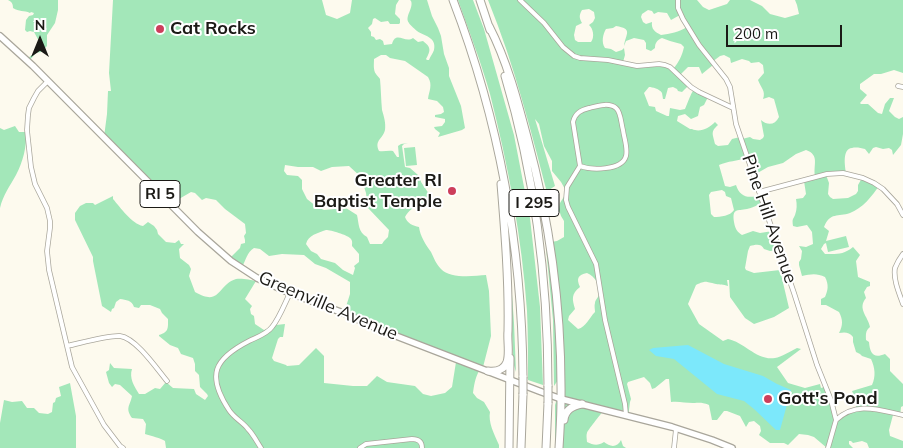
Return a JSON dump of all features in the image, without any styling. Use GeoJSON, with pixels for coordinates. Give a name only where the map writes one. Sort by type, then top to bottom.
{"type":"FeatureCollection","features":[{"type":"Feature","properties":{"kind":"highway","name":"I 295"},"geometry":{"type":"LineString","coordinates":[[453,0],[481,83],[500,159],[509,208],[522,328],[523,376],[520,448]]}},
{"type":"Feature","properties":{"kind":"highway","name":"I 295"},"geometry":{"type":"LineString","coordinates":[[480,0],[514,107],[532,192],[544,290],[548,386],[546,448]]}},
{"type":"Feature","properties":{"kind":"highway"},"geometry":{"type":"LineString","coordinates":[[489,26],[506,65],[523,120],[540,190],[550,246],[556,288],[559,331],[561,399],[559,445]]}},
{"type":"Feature","properties":{"kind":"highway"},"geometry":{"type":"LineString","coordinates":[[500,159],[511,380],[509,448]]}},
{"type":"Feature","properties":{"kind":"highway"},"geometry":{"type":"LineString","coordinates":[[488,371],[499,370],[506,363],[508,356],[508,320]]}},
{"type":"Feature","properties":{"kind":"highway"},"geometry":{"type":"LineString","coordinates":[[559,445],[565,414],[571,408],[582,404]]}},
{"type":"Feature","properties":{"kind":"main road","name":"Greenville Avenue"},"geometry":{"type":"LineString","coordinates":[[0,36],[33,66],[216,249],[257,278],[290,294],[561,399],[676,429],[732,448]]}},
{"type":"Feature","properties":{"kind":"street"},"geometry":{"type":"LineString","coordinates":[[520,0],[544,23],[563,47],[574,56],[637,66],[665,65],[691,87],[733,108]]}},
{"type":"Feature","properties":{"kind":"street","name":"Pine Hill Avenue"},"geometry":{"type":"LineString","coordinates":[[678,0],[680,13],[699,45],[726,79],[730,87],[736,124],[817,365],[831,400],[836,420]]}},
{"type":"Feature","properties":{"kind":"street"},"geometry":{"type":"LineString","coordinates":[[48,81],[34,98],[28,115],[27,130],[35,184],[47,208],[50,221],[48,261],[72,367],[104,424],[121,447]]}},
{"type":"Feature","properties":{"kind":"street"},"geometry":{"type":"LineString","coordinates":[[898,86],[903,87]]}},
{"type":"Feature","properties":{"kind":"street"},"geometry":{"type":"LineString","coordinates":[[580,166],[606,168],[620,164],[625,160],[626,146],[618,110],[615,107],[603,105],[588,108],[574,116],[573,122],[580,166],[566,187],[566,200],[596,264],[605,320],[626,415]]}},
{"type":"Feature","properties":{"kind":"street"},"geometry":{"type":"LineString","coordinates":[[759,192],[827,174],[843,173],[863,178],[883,189],[897,204],[903,215]]}},
{"type":"Feature","properties":{"kind":"street"},"geometry":{"type":"LineString","coordinates":[[903,254],[895,272],[903,304]]}},
{"type":"Feature","properties":{"kind":"street"},"geometry":{"type":"LineString","coordinates":[[261,448],[248,429],[230,412],[219,391],[216,370],[234,349],[266,333],[272,327],[290,294]]}},
{"type":"Feature","properties":{"kind":"street"},"geometry":{"type":"LineString","coordinates":[[67,346],[114,336],[126,337],[139,347],[167,381]]}},
{"type":"Feature","properties":{"kind":"street"},"geometry":{"type":"LineString","coordinates":[[828,448],[836,420],[846,411],[857,408],[903,415]]}},
{"type":"Feature","properties":{"kind":"street"},"geometry":{"type":"LineString","coordinates":[[674,448],[676,429]]}},
{"type":"Feature","properties":{"kind":"street"},"geometry":{"type":"LineString","coordinates":[[360,448],[366,444],[412,439],[420,441],[422,448]]}},
{"type":"Feature","properties":{"kind":"green space"},"geometry":{"type":"Polygon","coordinates":[[[8,0],[58,0],[55,23],[47,35],[47,46],[41,52],[36,53],[29,61],[27,59],[39,49],[40,43],[34,32],[27,32],[25,30],[26,20],[34,13],[13,8],[8,0]]]}},
{"type":"Feature","properties":{"kind":"green space"},"geometry":{"type":"Polygon","coordinates":[[[113,0],[322,0],[326,15],[337,19],[350,13],[352,0],[399,0],[396,5],[395,14],[400,19],[400,23],[390,24],[388,21],[381,22],[375,18],[368,28],[371,36],[376,40],[380,39],[383,41],[384,45],[392,44],[396,38],[407,40],[413,38],[418,42],[423,41],[429,47],[426,59],[429,60],[434,50],[434,42],[417,31],[408,21],[412,4],[410,0],[427,0],[441,36],[449,68],[449,76],[461,106],[465,128],[438,137],[440,133],[434,127],[442,126],[445,119],[435,117],[435,115],[444,112],[443,107],[437,101],[428,99],[430,85],[428,77],[405,61],[381,55],[374,59],[374,71],[380,79],[382,110],[385,120],[385,130],[378,142],[378,147],[379,151],[393,151],[399,157],[398,146],[408,143],[402,146],[405,167],[420,175],[421,182],[429,194],[422,207],[412,209],[405,217],[410,224],[419,227],[439,267],[445,272],[456,276],[486,275],[489,291],[491,336],[482,371],[479,371],[473,393],[484,402],[490,412],[493,432],[499,448],[166,448],[165,441],[145,434],[146,424],[143,419],[132,418],[129,412],[132,396],[120,385],[115,384],[112,387],[109,383],[106,372],[109,370],[110,363],[114,368],[132,369],[132,379],[139,394],[145,394],[155,388],[160,389],[166,382],[173,388],[194,389],[196,394],[205,400],[208,396],[200,387],[199,375],[195,371],[193,358],[181,354],[178,348],[170,345],[159,336],[166,331],[168,325],[168,319],[160,309],[150,305],[141,305],[139,308],[134,307],[127,300],[120,299],[116,302],[111,312],[102,306],[93,257],[75,220],[75,213],[80,206],[86,203],[93,203],[95,205],[113,196],[113,199],[126,215],[139,225],[143,226],[148,222],[154,226],[158,234],[166,242],[175,243],[179,240],[181,244],[184,244],[179,249],[180,258],[191,269],[189,276],[195,292],[210,297],[236,279],[256,281],[245,299],[252,306],[250,309],[251,314],[254,316],[255,324],[264,330],[276,325],[285,324],[283,337],[278,339],[272,358],[274,361],[287,366],[299,365],[316,348],[324,356],[324,383],[367,386],[377,376],[387,382],[415,386],[423,394],[431,396],[445,393],[452,387],[456,362],[343,316],[350,294],[350,282],[315,264],[304,255],[282,254],[269,256],[260,249],[254,248],[248,254],[242,267],[229,259],[240,248],[241,244],[245,243],[245,224],[216,200],[206,198],[202,200],[195,193],[191,192],[172,205],[104,137],[108,91],[111,91],[109,73],[113,0]],[[285,165],[284,171],[287,175],[298,176],[302,180],[302,189],[307,199],[317,207],[324,210],[346,208],[357,215],[360,230],[367,237],[370,244],[382,244],[388,237],[389,230],[368,208],[361,177],[349,166],[332,167],[321,171],[313,167],[285,165]],[[326,230],[311,236],[306,244],[321,259],[335,263],[353,275],[354,266],[359,262],[359,254],[352,246],[352,240],[342,234],[326,230]]]}},
{"type":"Feature","properties":{"kind":"green space"},"geometry":{"type":"Polygon","coordinates":[[[458,0],[473,0],[484,29],[514,135],[530,218],[540,307],[543,385],[528,380],[525,284],[513,202],[490,94],[458,0]]]}},
{"type":"Feature","properties":{"kind":"green space"},"geometry":{"type":"Polygon","coordinates":[[[488,0],[697,0],[703,7],[709,10],[727,4],[730,0],[750,0],[762,6],[770,14],[785,18],[799,14],[795,0],[903,0],[903,73],[894,70],[874,74],[860,84],[860,89],[867,95],[860,103],[868,104],[878,113],[882,114],[885,104],[890,98],[894,98],[889,111],[899,119],[903,117],[901,145],[893,155],[892,150],[889,148],[876,147],[869,154],[865,149],[849,149],[845,155],[846,173],[826,175],[829,183],[828,194],[833,199],[848,198],[856,194],[862,178],[879,186],[859,208],[850,213],[832,217],[826,222],[824,227],[829,231],[826,241],[846,236],[849,247],[828,252],[826,243],[821,249],[825,254],[836,254],[843,253],[853,247],[860,255],[856,261],[858,277],[870,282],[870,286],[864,292],[866,298],[863,306],[870,327],[866,340],[869,342],[873,354],[878,356],[885,354],[890,359],[890,371],[903,384],[903,406],[901,407],[900,416],[893,415],[889,430],[890,436],[903,441],[903,448],[869,448],[867,443],[862,441],[853,443],[849,441],[853,448],[827,448],[814,437],[799,434],[788,445],[784,443],[770,443],[759,435],[761,431],[760,426],[754,421],[749,422],[746,427],[740,416],[727,411],[724,411],[717,420],[712,420],[709,405],[671,402],[669,379],[666,379],[652,389],[650,383],[644,377],[627,384],[631,399],[628,418],[603,411],[587,434],[587,442],[591,444],[598,445],[604,442],[613,446],[621,440],[626,448],[555,448],[555,405],[558,395],[559,370],[551,242],[564,237],[564,221],[559,210],[560,203],[565,195],[565,189],[552,171],[552,161],[544,146],[539,124],[535,119],[555,186],[549,190],[550,204],[522,101],[498,25],[488,0]],[[589,9],[582,10],[580,16],[582,23],[576,26],[575,40],[578,42],[591,42],[593,33],[589,25],[595,18],[594,12],[589,9]],[[648,10],[642,14],[643,22],[646,24],[652,22],[654,30],[661,35],[687,27],[680,15],[671,20],[667,13],[658,12],[654,14],[648,10]],[[616,26],[606,29],[603,38],[605,48],[616,52],[624,48],[623,62],[636,65],[660,62],[673,69],[680,59],[684,47],[681,44],[662,38],[651,51],[646,49],[644,40],[634,38],[626,41],[624,46],[627,30],[616,26]],[[724,55],[712,62],[713,65],[702,74],[699,67],[688,67],[680,75],[689,85],[682,92],[673,87],[668,88],[665,99],[663,99],[660,90],[649,87],[644,93],[649,106],[655,107],[656,111],[669,116],[670,108],[685,109],[694,89],[708,97],[704,105],[700,107],[698,116],[691,119],[685,114],[678,116],[677,121],[690,129],[698,130],[707,128],[715,122],[718,125],[713,131],[713,135],[715,144],[718,146],[728,145],[732,139],[740,137],[742,139],[750,137],[760,140],[764,136],[761,120],[771,124],[779,117],[774,99],[769,97],[763,99],[764,92],[758,80],[764,73],[763,65],[759,62],[751,63],[742,59],[731,63],[730,58],[724,55]],[[806,150],[783,163],[768,167],[754,175],[747,158],[719,165],[725,186],[736,185],[745,196],[760,195],[762,203],[735,212],[735,226],[742,235],[753,231],[760,233],[773,231],[779,250],[770,251],[760,245],[750,246],[745,268],[754,273],[780,270],[789,308],[774,317],[754,324],[745,318],[730,297],[729,280],[727,280],[728,286],[706,282],[696,285],[688,304],[699,324],[723,341],[728,339],[734,341],[762,357],[775,358],[797,348],[801,349],[777,367],[788,383],[805,388],[820,384],[821,388],[824,387],[836,418],[856,409],[856,400],[852,391],[872,385],[874,369],[871,359],[856,352],[853,337],[847,333],[839,333],[842,322],[839,312],[826,305],[821,305],[821,299],[825,297],[827,290],[825,277],[814,274],[802,276],[799,262],[802,251],[799,246],[806,247],[813,244],[812,232],[807,225],[793,226],[793,220],[796,213],[796,199],[803,198],[806,194],[804,181],[815,176],[813,155],[806,150]],[[722,190],[711,192],[709,195],[711,214],[714,217],[728,215],[734,210],[731,198],[726,196],[722,190]],[[587,273],[578,279],[580,287],[573,297],[575,309],[568,320],[578,329],[595,312],[595,302],[599,295],[598,285],[593,276],[587,273]]]}},
{"type":"Feature","properties":{"kind":"green space"},"geometry":{"type":"Polygon","coordinates":[[[15,126],[19,132],[26,132],[23,159],[0,208],[0,128],[4,130],[15,126]]]}},
{"type":"Feature","properties":{"kind":"green space"},"geometry":{"type":"Polygon","coordinates":[[[415,147],[417,165],[406,166],[404,148],[415,147]]]}},
{"type":"Feature","properties":{"kind":"green space"},"geometry":{"type":"Polygon","coordinates":[[[546,248],[555,314],[558,380],[554,386],[553,320],[546,248]]]}},
{"type":"Feature","properties":{"kind":"green space"},"geometry":{"type":"Polygon","coordinates":[[[509,251],[514,323],[516,372],[513,362],[509,251]]]}},
{"type":"Feature","properties":{"kind":"green space"},"geometry":{"type":"Polygon","coordinates":[[[70,383],[76,416],[76,448],[0,448],[0,423],[4,400],[12,402],[22,401],[27,408],[34,408],[39,413],[48,414],[52,412],[53,403],[56,398],[61,396],[59,387],[70,383]]]}},
{"type":"Feature","properties":{"kind":"water"},"geometry":{"type":"Polygon","coordinates":[[[688,345],[724,364],[763,376],[791,390],[780,430],[776,430],[744,401],[717,394],[674,359],[656,356],[649,350],[688,345]]]}},
{"type":"Feature","properties":{"kind":"place","name":"Cat Rocks"},"geometry":{"type":"Point","coordinates":[160,29]}},
{"type":"Feature","properties":{"kind":"place","name":"Greater RI Baptist Temple"},"geometry":{"type":"Point","coordinates":[452,191]}},
{"type":"Feature","properties":{"kind":"place","name":"Gott's Pond"},"geometry":{"type":"Point","coordinates":[768,399]}}]}
